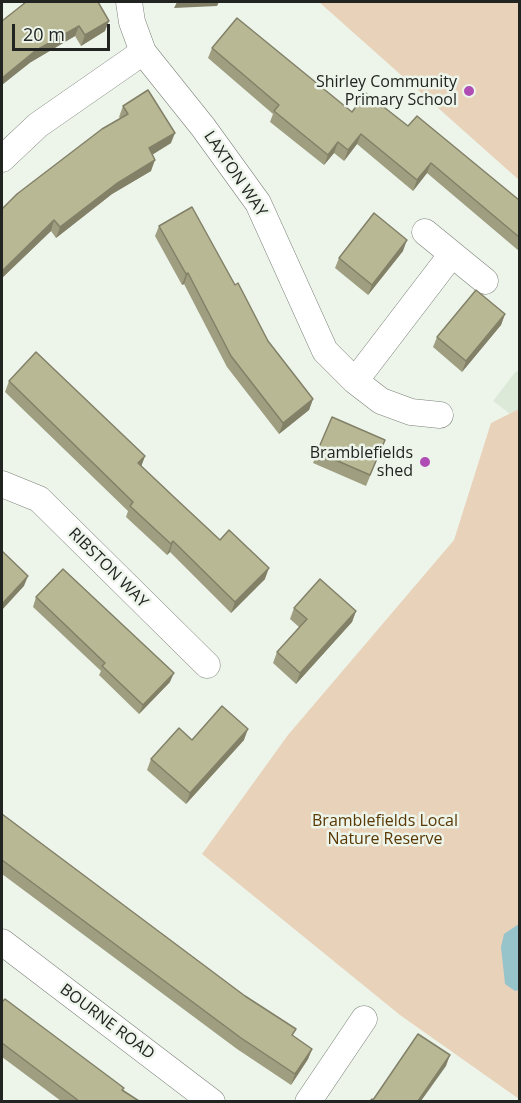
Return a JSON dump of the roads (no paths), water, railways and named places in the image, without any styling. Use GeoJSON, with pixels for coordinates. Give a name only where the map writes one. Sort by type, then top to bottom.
{"type":"FeatureCollection","features":[{"type":"Feature","properties":{"kind":"street","name":"LAXTON WAY"},"geometry":{"type":"LineString","coordinates":[[129,2],[132,22],[143,52],[203,127],[258,203],[326,351],[355,381],[381,401],[411,412],[440,415]]}},
{"type":"Feature","properties":{"kind":"street"},"geometry":{"type":"LineString","coordinates":[[2,159],[38,125],[143,52]]}},
{"type":"Feature","properties":{"kind":"street"},"geometry":{"type":"LineString","coordinates":[[425,232],[485,281]]}},
{"type":"Feature","properties":{"kind":"street"},"geometry":{"type":"LineString","coordinates":[[355,381],[452,254]]}},
{"type":"Feature","properties":{"kind":"street","name":"RIBSTON WAY"},"geometry":{"type":"LineString","coordinates":[[2,484],[39,499],[207,665]]}},
{"type":"Feature","properties":{"kind":"street","name":"BOURNE ROAD"},"geometry":{"type":"LineString","coordinates":[[2,942],[212,1101]]}},
{"type":"Feature","properties":{"kind":"street"},"geometry":{"type":"LineString","coordinates":[[308,1101],[364,1019]]}},
{"type":"Feature","properties":{"kind":"water"},"geometry":{"type":"Polygon","coordinates":[[[519,924],[519,990],[515,991],[505,984],[501,947],[504,934],[519,924]]]}},
{"type":"Feature","properties":{"kind":"place","name":"Shirley Community Primary School"},"geometry":{"type":"Point","coordinates":[469,91]}},
{"type":"Feature","properties":{"kind":"place","name":"Bramblefields shed"},"geometry":{"type":"Point","coordinates":[425,462]}},
{"type":"Feature","properties":{"kind":"park label","name":"Bramblefields Local Nature Reserve"},"geometry":{"type":"Point","coordinates":[385,830]}}]}
